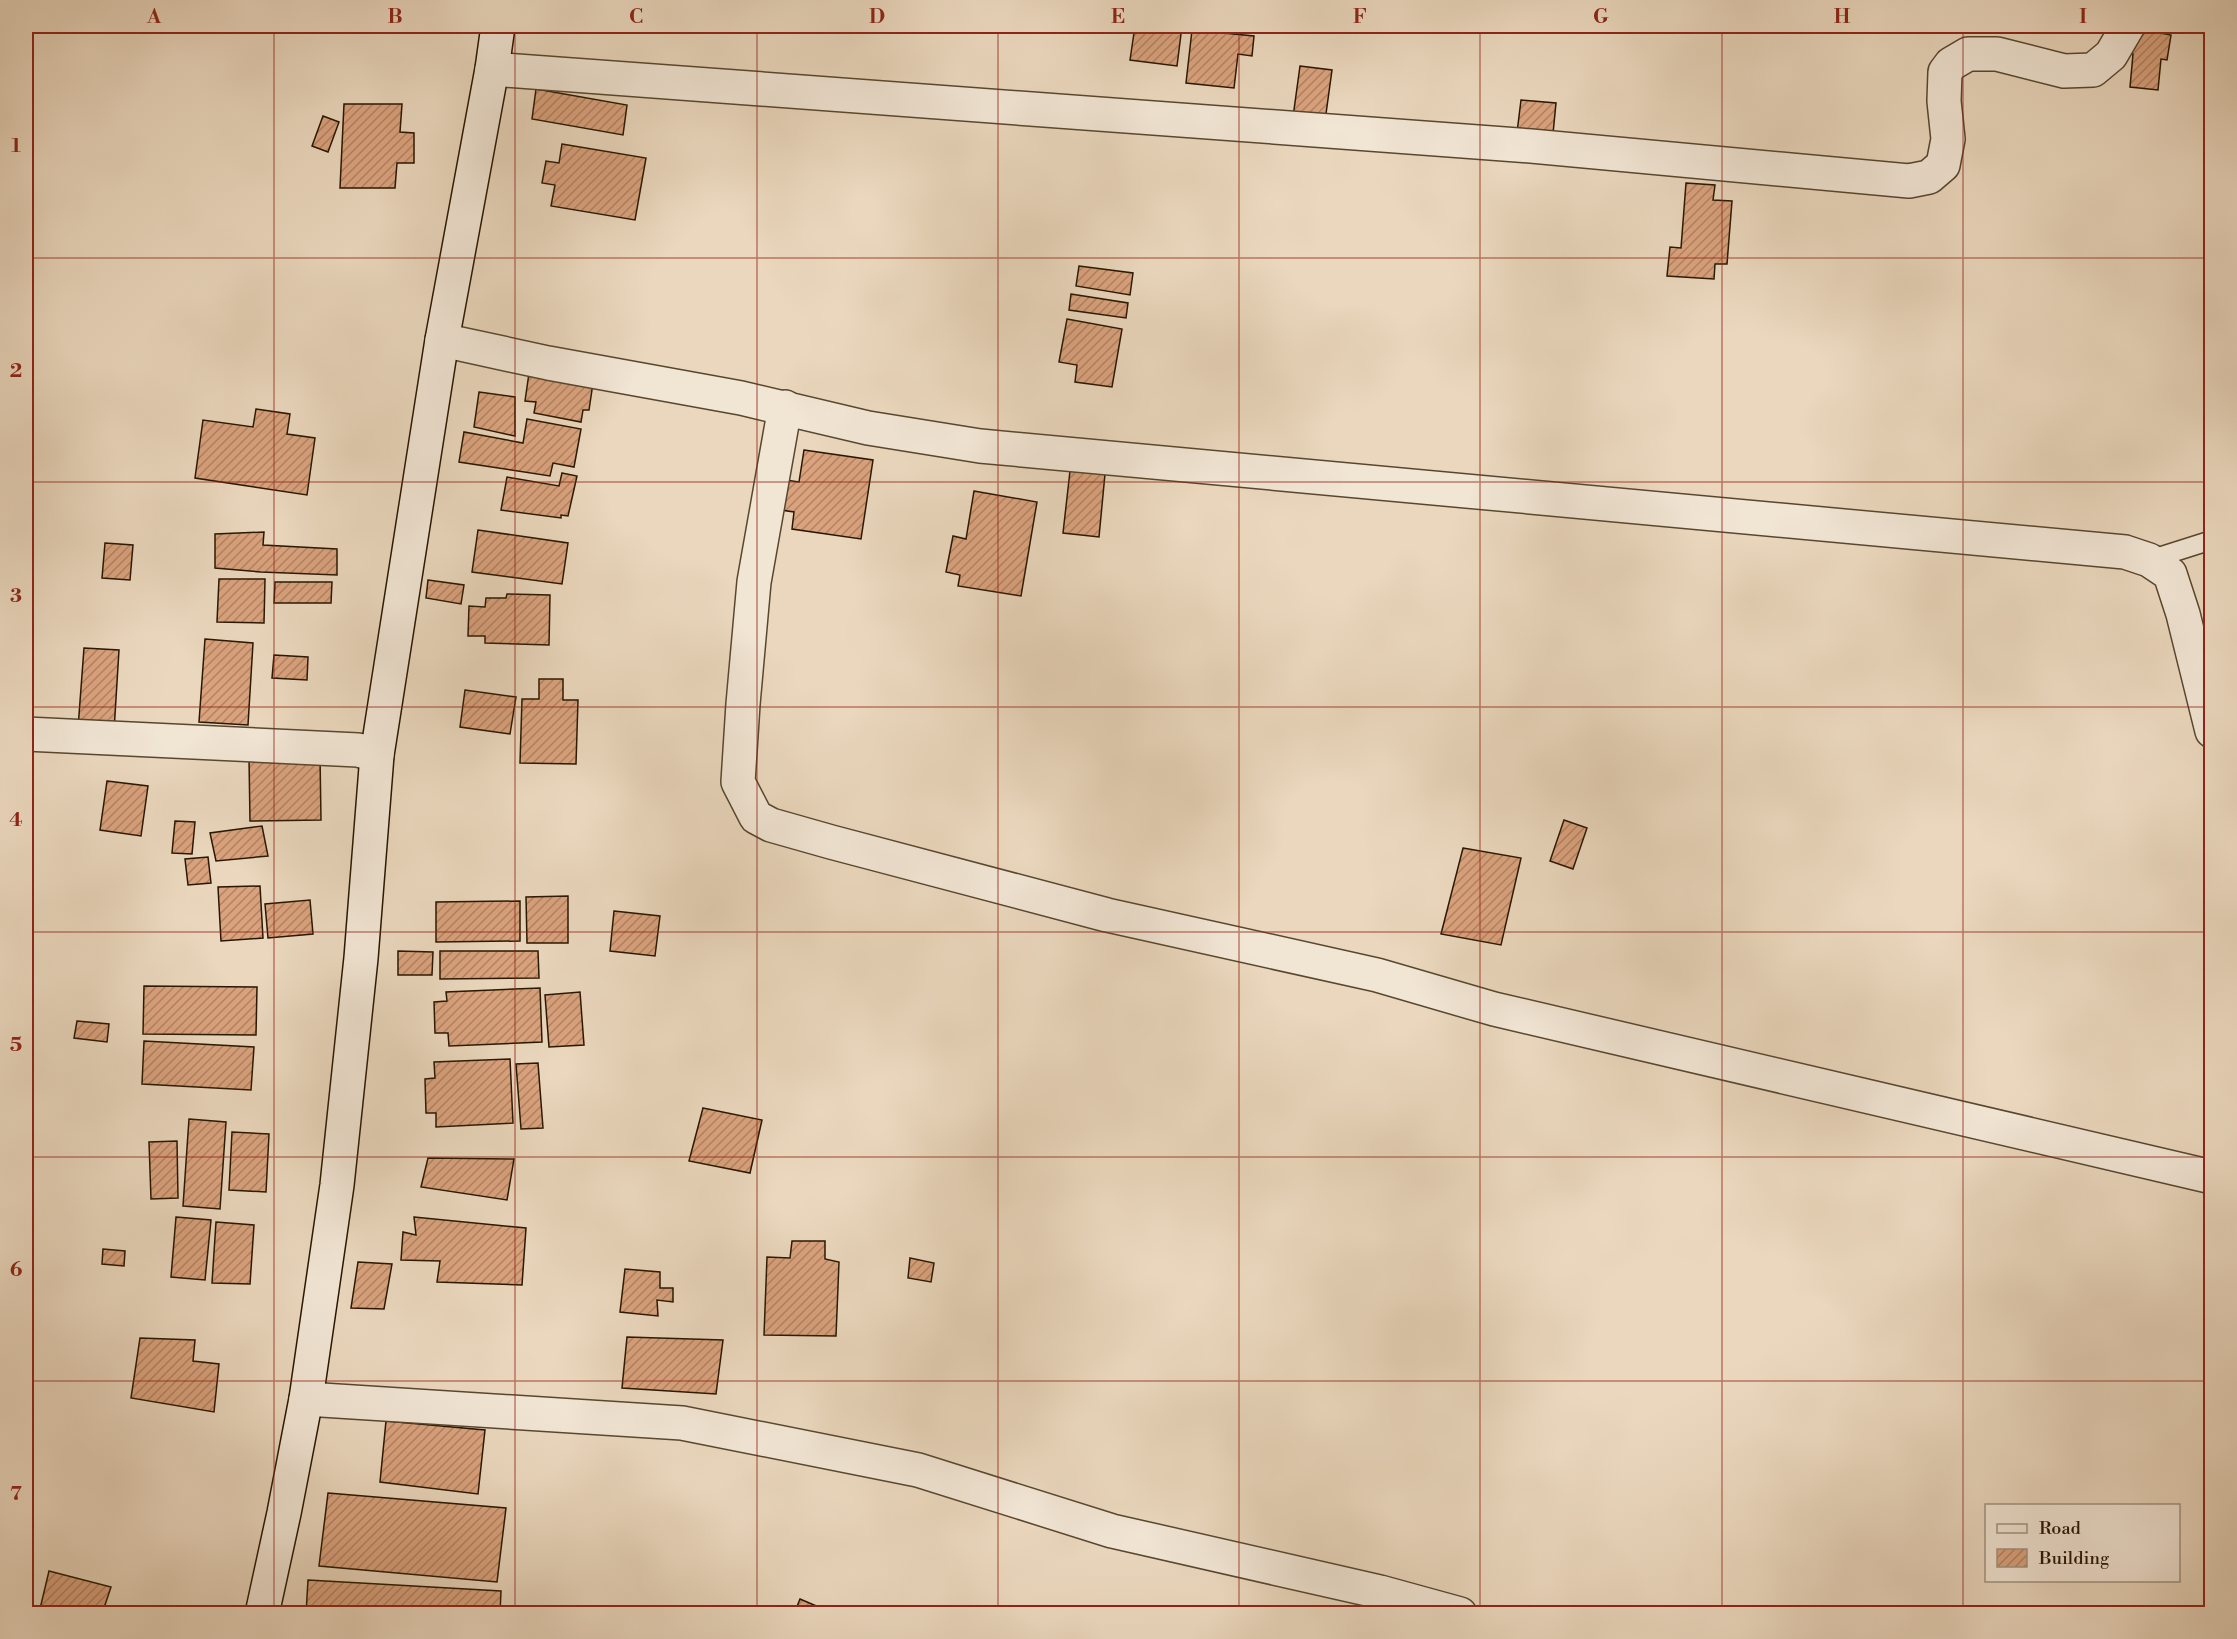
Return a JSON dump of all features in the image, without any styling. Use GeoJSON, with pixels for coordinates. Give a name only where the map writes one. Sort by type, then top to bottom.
{"type":"FeatureCollection","features":[{"type":"Feature","properties":{"kind":"street"},"geometry":{"type":"LineString","coordinates":[[262,1614],[306,1399],[338,1185],[361,958],[377,755],[442,340],[498,26]]}},
{"type":"Feature","properties":{"kind":"street"},"geometry":{"type":"LineString","coordinates":[[492,69],[1531,146],[1910,181],[1929,177],[1943,165],[1948,139],[1944,101],[1945,72],[1951,64],[1968,54],[1997,54],[2064,71],[2094,70],[2111,55],[2128,26]]}},
{"type":"Feature","properties":{"kind":"street"},"geometry":{"type":"LineString","coordinates":[[442,340],[548,363],[785,407],[868,428],[980,446],[2125,552],[2148,560],[2170,574],[2183,614],[2211,731]]}},
{"type":"Feature","properties":{"kind":"street"},"geometry":{"type":"LineString","coordinates":[[785,407],[754,582],[738,782],[756,817],[763,821],[831,842],[1107,915],[1377,975],[1494,1009],[2211,1177]]}},
{"type":"Feature","properties":{"kind":"street"},"geometry":{"type":"LineString","coordinates":[[26,734],[358,750],[377,755]]}},
{"type":"Feature","properties":{"kind":"street"},"geometry":{"type":"LineString","coordinates":[[306,1399],[682,1423],[918,1470],[1112,1531],[1380,1592],[1460,1614]]}},
{"type":"Feature","properties":{"kind":"lane"},"geometry":{"type":"LineString","coordinates":[[2148,560],[2211,540]]}},
{"type":"Feature","properties":{"kind":"building"},"geometry":{"type":"Polygon","coordinates":[[[1135,26],[1182,26],[1177,66],[1130,60],[1135,26]]]}},
{"type":"Feature","properties":{"kind":"building"},"geometry":{"type":"Polygon","coordinates":[[[2128,27],[2171,35],[2167,60],[2161,59],[2158,90],[2130,87],[2133,54],[2123,52],[2128,27]]]}},
{"type":"Feature","properties":{"kind":"building"},"geometry":{"type":"Polygon","coordinates":[[[1192,30],[1254,36],[1252,56],[1238,54],[1234,88],[1186,83],[1192,30]]]}},
{"type":"Feature","properties":{"kind":"building"},"geometry":{"type":"Polygon","coordinates":[[[1300,66],[1332,70],[1325,121],[1293,117],[1300,66]]]}},
{"type":"Feature","properties":{"kind":"building"},"geometry":{"type":"Polygon","coordinates":[[[536,89],[627,105],[623,135],[532,119],[536,89]]]}},
{"type":"Feature","properties":{"kind":"building"},"geometry":{"type":"Polygon","coordinates":[[[1521,100],[1556,103],[1552,144],[1516,141],[1521,100]]]}},
{"type":"Feature","properties":{"kind":"building"},"geometry":{"type":"Polygon","coordinates":[[[344,104],[402,104],[400,132],[414,133],[414,163],[397,163],[395,188],[340,188],[344,104]]]}},
{"type":"Feature","properties":{"kind":"building"},"geometry":{"type":"Polygon","coordinates":[[[323,116],[339,122],[328,152],[312,146],[323,116]]]}},
{"type":"Feature","properties":{"kind":"building"},"geometry":{"type":"Polygon","coordinates":[[[562,144],[646,158],[635,220],[551,206],[555,185],[542,183],[546,161],[559,163],[562,144]]]}},
{"type":"Feature","properties":{"kind":"building"},"geometry":{"type":"Polygon","coordinates":[[[1686,183],[1715,185],[1713,200],[1732,201],[1727,264],[1715,264],[1714,279],[1667,276],[1670,247],[1681,248],[1686,183]]]}},
{"type":"Feature","properties":{"kind":"building"},"geometry":{"type":"Polygon","coordinates":[[[1079,266],[1133,273],[1130,295],[1076,286],[1079,266]]]}},
{"type":"Feature","properties":{"kind":"building"},"geometry":{"type":"Polygon","coordinates":[[[1071,294],[1128,303],[1126,318],[1069,310],[1071,294]]]}},
{"type":"Feature","properties":{"kind":"building"},"geometry":{"type":"Polygon","coordinates":[[[1067,319],[1122,329],[1112,387],[1075,382],[1077,365],[1059,362],[1067,319]]]}},
{"type":"Feature","properties":{"kind":"building"},"geometry":{"type":"Polygon","coordinates":[[[529,373],[593,383],[589,410],[583,410],[581,422],[534,413],[536,402],[525,401],[529,373]]]}},
{"type":"Feature","properties":{"kind":"building"},"geometry":{"type":"Polygon","coordinates":[[[479,392],[515,397],[515,436],[474,427],[479,392]]]}},
{"type":"Feature","properties":{"kind":"building"},"geometry":{"type":"Polygon","coordinates":[[[256,409],[290,414],[287,434],[315,438],[307,495],[195,478],[203,420],[253,427],[256,409]]]}},
{"type":"Feature","properties":{"kind":"building"},"geometry":{"type":"Polygon","coordinates":[[[527,419],[581,429],[574,467],[553,463],[550,476],[459,462],[464,432],[523,443],[527,419]]]}},
{"type":"Feature","properties":{"kind":"building"},"geometry":{"type":"Polygon","coordinates":[[[804,450],[873,460],[861,539],[792,529],[794,512],[781,510],[786,480],[799,482],[804,450]]]}},
{"type":"Feature","properties":{"kind":"building"},"geometry":{"type":"Polygon","coordinates":[[[1070,471],[1105,474],[1099,537],[1063,533],[1070,471]]]}},
{"type":"Feature","properties":{"kind":"building"},"geometry":{"type":"Polygon","coordinates":[[[562,473],[577,476],[568,516],[561,515],[561,518],[501,510],[507,477],[559,486],[562,473]]]}},
{"type":"Feature","properties":{"kind":"building"},"geometry":{"type":"Polygon","coordinates":[[[974,491],[1037,502],[1021,596],[958,586],[960,575],[946,572],[953,536],[966,539],[974,491]]]}},
{"type":"Feature","properties":{"kind":"building"},"geometry":{"type":"Polygon","coordinates":[[[478,530],[568,543],[562,584],[472,572],[478,530]]]}},
{"type":"Feature","properties":{"kind":"building"},"geometry":{"type":"Polygon","coordinates":[[[264,532],[263,545],[337,549],[337,575],[215,568],[215,534],[264,532]]]}},
{"type":"Feature","properties":{"kind":"building"},"geometry":{"type":"Polygon","coordinates":[[[105,543],[133,545],[130,580],[102,578],[105,543]]]}},
{"type":"Feature","properties":{"kind":"building"},"geometry":{"type":"Polygon","coordinates":[[[219,579],[265,579],[264,623],[217,622],[219,579]]]}},
{"type":"Feature","properties":{"kind":"building"},"geometry":{"type":"Polygon","coordinates":[[[428,580],[464,585],[461,604],[426,598],[428,580]]]}},
{"type":"Feature","properties":{"kind":"building"},"geometry":{"type":"Polygon","coordinates":[[[275,582],[332,582],[331,603],[274,603],[275,582]]]}},
{"type":"Feature","properties":{"kind":"building"},"geometry":{"type":"Polygon","coordinates":[[[507,594],[550,595],[549,645],[485,643],[485,636],[468,636],[469,606],[485,607],[486,598],[506,598],[507,594]]]}},
{"type":"Feature","properties":{"kind":"building"},"geometry":{"type":"Polygon","coordinates":[[[205,639],[253,643],[248,725],[199,722],[205,639]]]}},
{"type":"Feature","properties":{"kind":"building"},"geometry":{"type":"Polygon","coordinates":[[[84,648],[119,650],[114,731],[78,728],[84,648]]]}},
{"type":"Feature","properties":{"kind":"building"},"geometry":{"type":"Polygon","coordinates":[[[274,655],[308,657],[307,680],[272,678],[274,655]]]}},
{"type":"Feature","properties":{"kind":"building"},"geometry":{"type":"Polygon","coordinates":[[[539,679],[563,679],[563,700],[578,700],[576,764],[520,763],[522,699],[539,699],[539,679]]]}},
{"type":"Feature","properties":{"kind":"building"},"geometry":{"type":"Polygon","coordinates":[[[465,690],[516,697],[510,734],[460,727],[465,690]]]}},
{"type":"Feature","properties":{"kind":"building"},"geometry":{"type":"Polygon","coordinates":[[[320,756],[321,820],[250,821],[249,758],[320,756]]]}},
{"type":"Feature","properties":{"kind":"building"},"geometry":{"type":"Polygon","coordinates":[[[107,781],[148,786],[141,836],[100,830],[107,781]]]}},
{"type":"Feature","properties":{"kind":"building"},"geometry":{"type":"Polygon","coordinates":[[[1564,820],[1587,828],[1573,869],[1550,861],[1564,820]]]}},
{"type":"Feature","properties":{"kind":"building"},"geometry":{"type":"Polygon","coordinates":[[[175,821],[195,822],[192,854],[172,853],[175,821]]]}},
{"type":"Feature","properties":{"kind":"building"},"geometry":{"type":"Polygon","coordinates":[[[262,826],[268,856],[216,861],[210,833],[262,826]]]}},
{"type":"Feature","properties":{"kind":"building"},"geometry":{"type":"Polygon","coordinates":[[[1463,848],[1521,858],[1501,945],[1441,934],[1463,848]]]}},
{"type":"Feature","properties":{"kind":"building"},"geometry":{"type":"Polygon","coordinates":[[[208,857],[211,883],[188,885],[185,859],[208,857]]]}},
{"type":"Feature","properties":{"kind":"building"},"geometry":{"type":"Polygon","coordinates":[[[260,886],[263,938],[221,941],[218,887],[260,886]]]}},
{"type":"Feature","properties":{"kind":"building"},"geometry":{"type":"Polygon","coordinates":[[[568,896],[568,943],[527,943],[526,897],[568,896]]]}},
{"type":"Feature","properties":{"kind":"building"},"geometry":{"type":"Polygon","coordinates":[[[310,900],[313,934],[268,938],[265,904],[310,900]]]}},
{"type":"Feature","properties":{"kind":"building"},"geometry":{"type":"Polygon","coordinates":[[[520,901],[520,941],[436,942],[436,902],[520,901]]]}},
{"type":"Feature","properties":{"kind":"building"},"geometry":{"type":"Polygon","coordinates":[[[614,911],[660,916],[655,956],[610,951],[614,911]]]}},
{"type":"Feature","properties":{"kind":"building"},"geometry":{"type":"Polygon","coordinates":[[[398,951],[433,952],[432,975],[398,975],[398,951]]]}},
{"type":"Feature","properties":{"kind":"building"},"geometry":{"type":"Polygon","coordinates":[[[440,951],[538,951],[539,978],[440,979],[440,951]]]}},
{"type":"Feature","properties":{"kind":"building"},"geometry":{"type":"Polygon","coordinates":[[[144,986],[257,987],[256,1035],[143,1034],[144,986]]]}},
{"type":"Feature","properties":{"kind":"building"},"geometry":{"type":"Polygon","coordinates":[[[540,988],[542,1042],[449,1046],[448,1033],[435,1033],[434,1002],[447,1001],[446,992],[540,988]]]}},
{"type":"Feature","properties":{"kind":"building"},"geometry":{"type":"Polygon","coordinates":[[[580,992],[584,1045],[549,1047],[545,995],[580,992]]]}},
{"type":"Feature","properties":{"kind":"building"},"geometry":{"type":"Polygon","coordinates":[[[77,1021],[109,1024],[107,1042],[74,1038],[77,1021]]]}},
{"type":"Feature","properties":{"kind":"building"},"geometry":{"type":"Polygon","coordinates":[[[144,1041],[254,1047],[251,1090],[142,1084],[144,1041]]]}},
{"type":"Feature","properties":{"kind":"building"},"geometry":{"type":"Polygon","coordinates":[[[510,1059],[513,1123],[436,1127],[436,1113],[426,1113],[425,1079],[435,1078],[434,1062],[510,1059]]]}},
{"type":"Feature","properties":{"kind":"building"},"geometry":{"type":"Polygon","coordinates":[[[538,1063],[543,1128],[521,1129],[516,1064],[538,1063]]]}},
{"type":"Feature","properties":{"kind":"building"},"geometry":{"type":"Polygon","coordinates":[[[703,1108],[762,1120],[750,1173],[689,1161],[703,1108]]]}},
{"type":"Feature","properties":{"kind":"building"},"geometry":{"type":"Polygon","coordinates":[[[189,1119],[226,1122],[220,1209],[183,1206],[189,1119]]]}},
{"type":"Feature","properties":{"kind":"building"},"geometry":{"type":"Polygon","coordinates":[[[232,1132],[269,1134],[266,1192],[229,1190],[232,1132]]]}},
{"type":"Feature","properties":{"kind":"building"},"geometry":{"type":"Polygon","coordinates":[[[177,1141],[178,1198],[151,1199],[149,1142],[177,1141]]]}},
{"type":"Feature","properties":{"kind":"building"},"geometry":{"type":"Polygon","coordinates":[[[428,1158],[514,1159],[507,1200],[421,1187],[428,1158]]]}},
{"type":"Feature","properties":{"kind":"building"},"geometry":{"type":"Polygon","coordinates":[[[176,1217],[211,1220],[205,1280],[171,1277],[176,1217]]]}},
{"type":"Feature","properties":{"kind":"building"},"geometry":{"type":"Polygon","coordinates":[[[414,1217],[526,1228],[522,1285],[437,1282],[440,1261],[401,1260],[403,1232],[416,1235],[414,1217]]]}},
{"type":"Feature","properties":{"kind":"building"},"geometry":{"type":"Polygon","coordinates":[[[216,1222],[254,1225],[250,1284],[212,1283],[216,1222]]]}},
{"type":"Feature","properties":{"kind":"building"},"geometry":{"type":"Polygon","coordinates":[[[792,1241],[825,1241],[825,1259],[839,1262],[836,1336],[764,1335],[767,1257],[790,1258],[792,1241]]]}},
{"type":"Feature","properties":{"kind":"building"},"geometry":{"type":"Polygon","coordinates":[[[103,1249],[125,1251],[124,1266],[102,1264],[103,1249]]]}},
{"type":"Feature","properties":{"kind":"building"},"geometry":{"type":"Polygon","coordinates":[[[910,1258],[934,1263],[931,1282],[908,1278],[910,1258]]]}},
{"type":"Feature","properties":{"kind":"building"},"geometry":{"type":"Polygon","coordinates":[[[358,1262],[392,1264],[384,1309],[351,1308],[358,1262]]]}},
{"type":"Feature","properties":{"kind":"building"},"geometry":{"type":"Polygon","coordinates":[[[625,1269],[660,1272],[660,1288],[673,1288],[673,1302],[657,1300],[658,1316],[620,1312],[625,1269]]]}},
{"type":"Feature","properties":{"kind":"building"},"geometry":{"type":"Polygon","coordinates":[[[627,1337],[723,1340],[716,1394],[622,1388],[627,1337]]]}},
{"type":"Feature","properties":{"kind":"building"},"geometry":{"type":"Polygon","coordinates":[[[140,1338],[195,1340],[193,1361],[219,1364],[214,1412],[131,1398],[140,1338]]]}},
{"type":"Feature","properties":{"kind":"building"},"geometry":{"type":"Polygon","coordinates":[[[386,1421],[485,1430],[478,1494],[380,1482],[386,1421]]]}},
{"type":"Feature","properties":{"kind":"building"},"geometry":{"type":"Polygon","coordinates":[[[328,1493],[506,1508],[497,1582],[319,1566],[328,1493]]]}},
{"type":"Feature","properties":{"kind":"building"},"geometry":{"type":"Polygon","coordinates":[[[49,1571],[111,1587],[102,1614],[39,1613],[49,1571]]]}},
{"type":"Feature","properties":{"kind":"building"},"geometry":{"type":"Polygon","coordinates":[[[308,1580],[501,1591],[500,1614],[306,1614],[308,1580]]]}},
{"type":"Feature","properties":{"kind":"building"},"geometry":{"type":"Polygon","coordinates":[[[800,1599],[835,1614],[794,1614],[800,1599]]]}}]}
